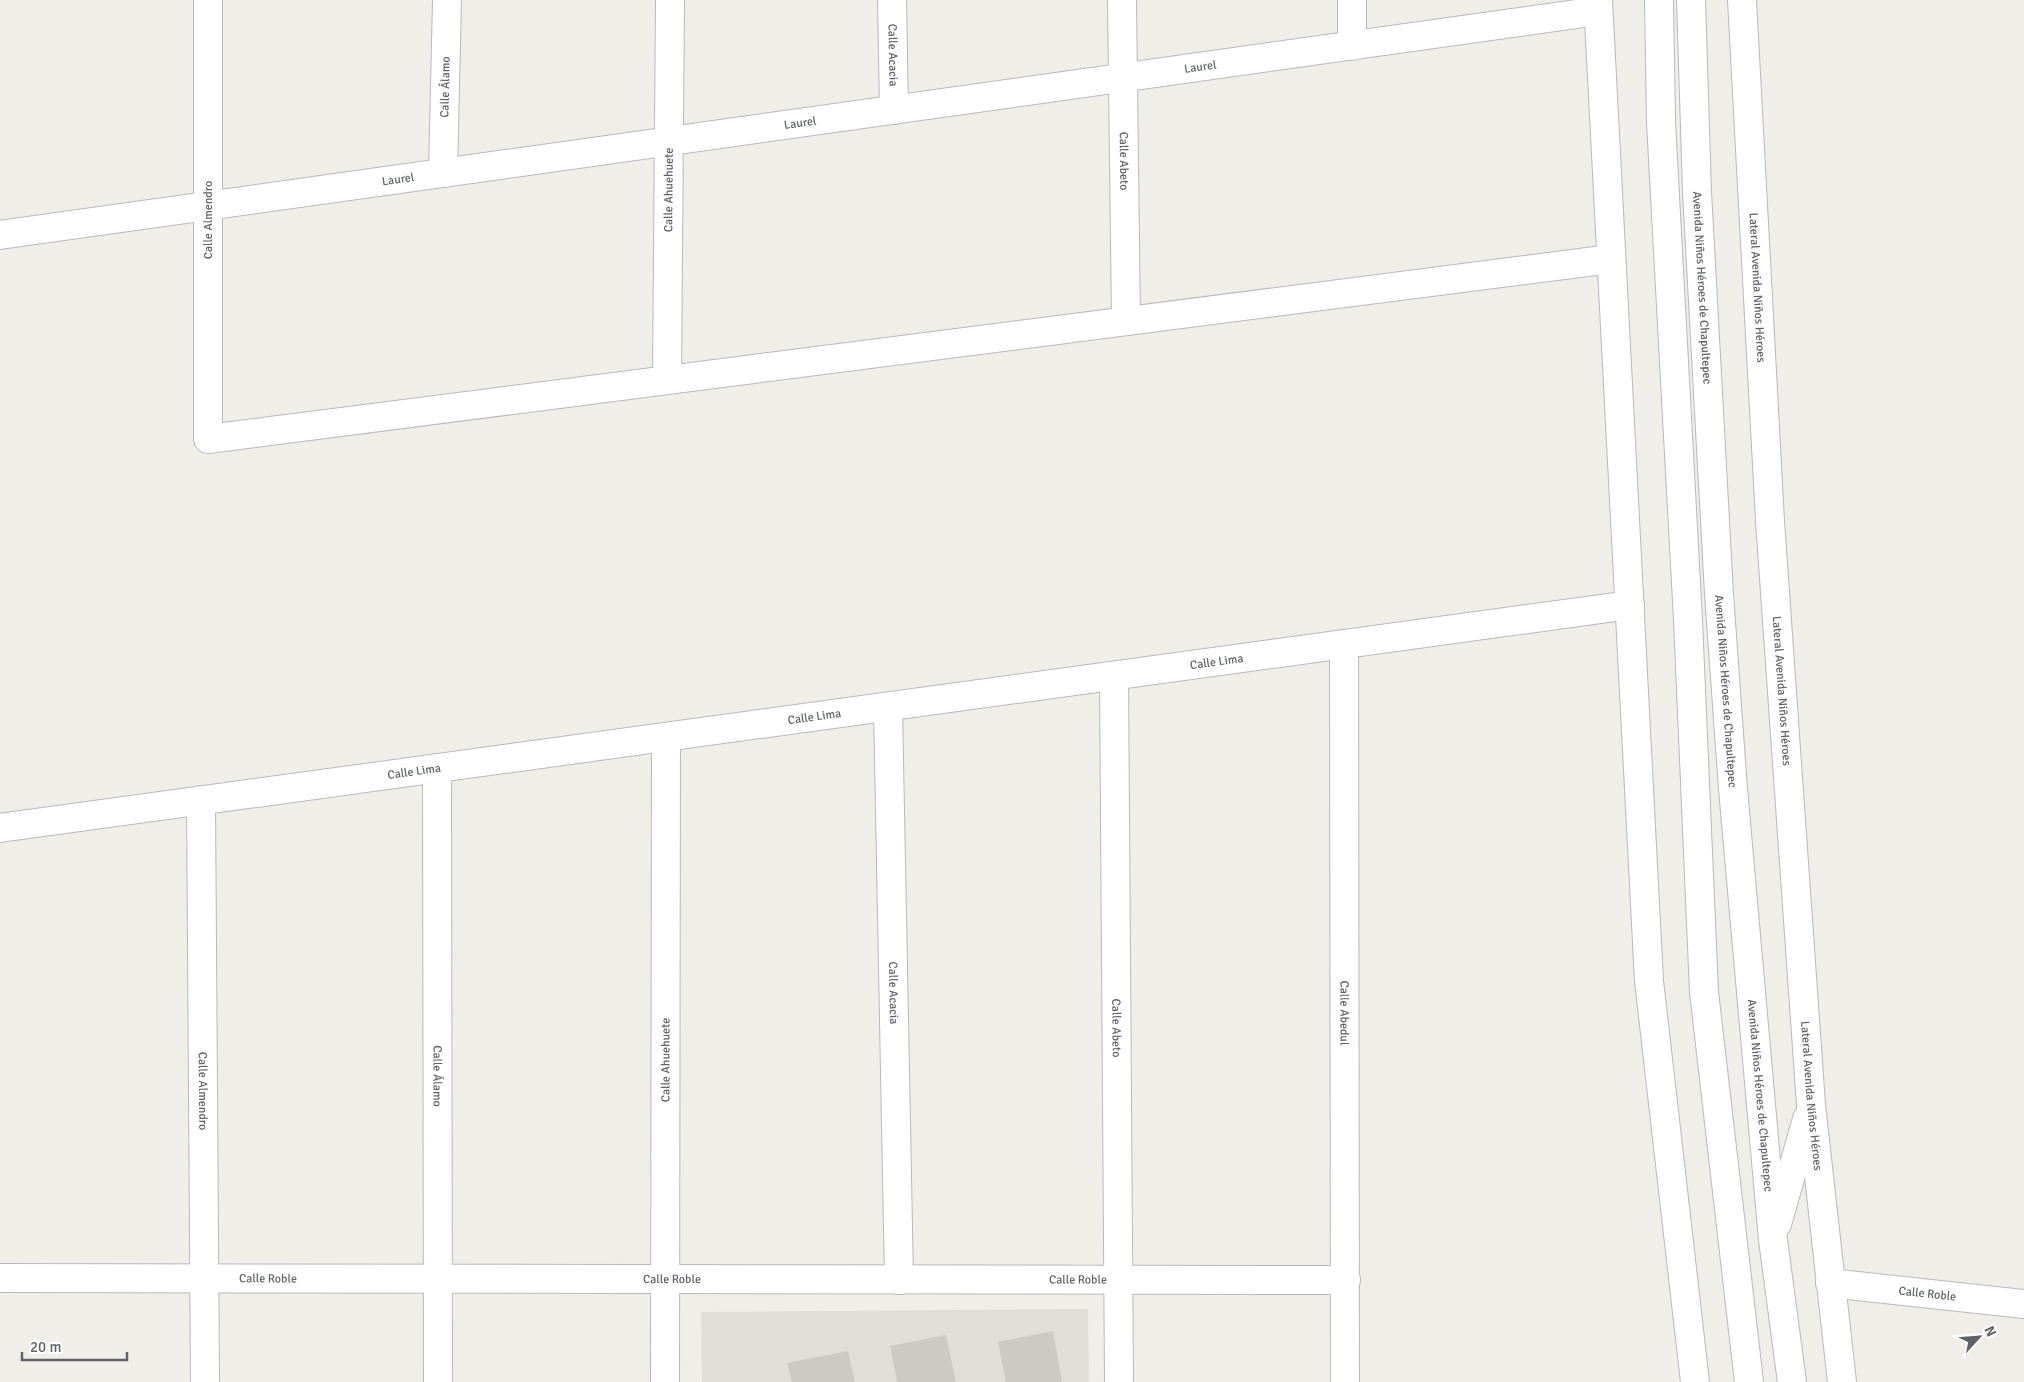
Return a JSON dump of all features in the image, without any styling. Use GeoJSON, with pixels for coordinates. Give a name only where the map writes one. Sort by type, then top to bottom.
{"type":"FeatureCollection","features":[{"type":"Feature","properties":{"kind":"street","name":"Calle Almendro"},"geometry":{"type":"LineString","coordinates":[[208,0],[208,439],[667,380]]}},
{"type":"Feature","properties":{"kind":"street","name":"Calle Álamo"},"geometry":{"type":"LineString","coordinates":[[443,173],[447,0]]}},
{"type":"Feature","properties":{"kind":"street","name":"Calle Ahuehuete"},"geometry":{"type":"LineString","coordinates":[[667,380],[670,0]]}},
{"type":"Feature","properties":{"kind":"street","name":"Calle Acacia"},"geometry":{"type":"LineString","coordinates":[[892,0],[894,110]]}},
{"type":"Feature","properties":{"kind":"street","name":"Calle Abeto"},"geometry":{"type":"LineString","coordinates":[[1122,0],[1126,321]]}},
{"type":"Feature","properties":{"kind":"street"},"geometry":{"type":"LineString","coordinates":[[1352,0],[1352,46]]}},
{"type":"Feature","properties":{"kind":"street"},"geometry":{"type":"LineString","coordinates":[[1659,0],[1661,122],[1688,630],[1704,992],[1749,1382]]}},
{"type":"Feature","properties":{"kind":"street","name":"Avenida Niños Héroes de Chapultepec"},"geometry":{"type":"LineString","coordinates":[[1690,0],[1697,192],[1720,604],[1733,789],[1773,1240],[1792,1382]]}},
{"type":"Feature","properties":{"kind":"street","name":"Lateral Avenida Niños Héroes"},"geometry":{"type":"LineString","coordinates":[[1742,0],[1770,521],[1811,1105],[1842,1382]]}},
{"type":"Feature","properties":{"kind":"street","name":"Laurel"},"geometry":{"type":"LineString","coordinates":[[0,236],[1352,46],[1598,5]]}},
{"type":"Feature","properties":{"kind":"street"},"geometry":{"type":"LineString","coordinates":[[1598,5],[1649,981],[1695,1382]]}},
{"type":"Feature","properties":{"kind":"street"},"geometry":{"type":"LineString","coordinates":[[667,380],[1611,259]]}},
{"type":"Feature","properties":{"kind":"street","name":"Calle Lima"},"geometry":{"type":"LineString","coordinates":[[0,828],[1630,606]]}},
{"type":"Feature","properties":{"kind":"street","name":"Calle Abedul"},"geometry":{"type":"LineString","coordinates":[[1344,644],[1345,1382]]}},
{"type":"Feature","properties":{"kind":"street","name":"Calle Abeto"},"geometry":{"type":"LineString","coordinates":[[1114,676],[1118,1382]]}},
{"type":"Feature","properties":{"kind":"street","name":"Calle Acacia"},"geometry":{"type":"LineString","coordinates":[[888,706],[900,1280]]}},
{"type":"Feature","properties":{"kind":"street","name":"Calle Ahuehuete"},"geometry":{"type":"LineString","coordinates":[[665,1382],[666,736]]}},
{"type":"Feature","properties":{"kind":"street","name":"Calle Álamo"},"geometry":{"type":"LineString","coordinates":[[436,768],[438,1382]]}},
{"type":"Feature","properties":{"kind":"street","name":"Calle Almendro"},"geometry":{"type":"LineString","coordinates":[[201,800],[204,1382]]}},
{"type":"Feature","properties":{"kind":"street"},"geometry":{"type":"LineString","coordinates":[[1773,1240],[1811,1105]]}},
{"type":"Feature","properties":{"kind":"street","name":"Calle Roble"},"geometry":{"type":"LineString","coordinates":[[0,1278],[1346,1280]]}},
{"type":"Feature","properties":{"kind":"street","name":"Calle Roble"},"geometry":{"type":"LineString","coordinates":[[1830,1283],[2024,1304]]}},
{"type":"Feature","properties":{"kind":"shaded area"},"geometry":{"type":"Polygon","coordinates":[[[1088,1309],[1089,1382],[702,1382],[701,1312],[1088,1309]]]}},
{"type":"Feature","properties":{"kind":"building"},"geometry":{"type":"Polygon","coordinates":[[[1053,1331],[1062,1382],[1006,1382],[998,1342],[1053,1331]]]}},
{"type":"Feature","properties":{"kind":"building"},"geometry":{"type":"Polygon","coordinates":[[[946,1335],[956,1382],[897,1382],[890,1346],[946,1335]]]}},
{"type":"Feature","properties":{"kind":"building"},"geometry":{"type":"Polygon","coordinates":[[[848,1351],[855,1382],[792,1382],[787,1363],[848,1351]]]}}]}
